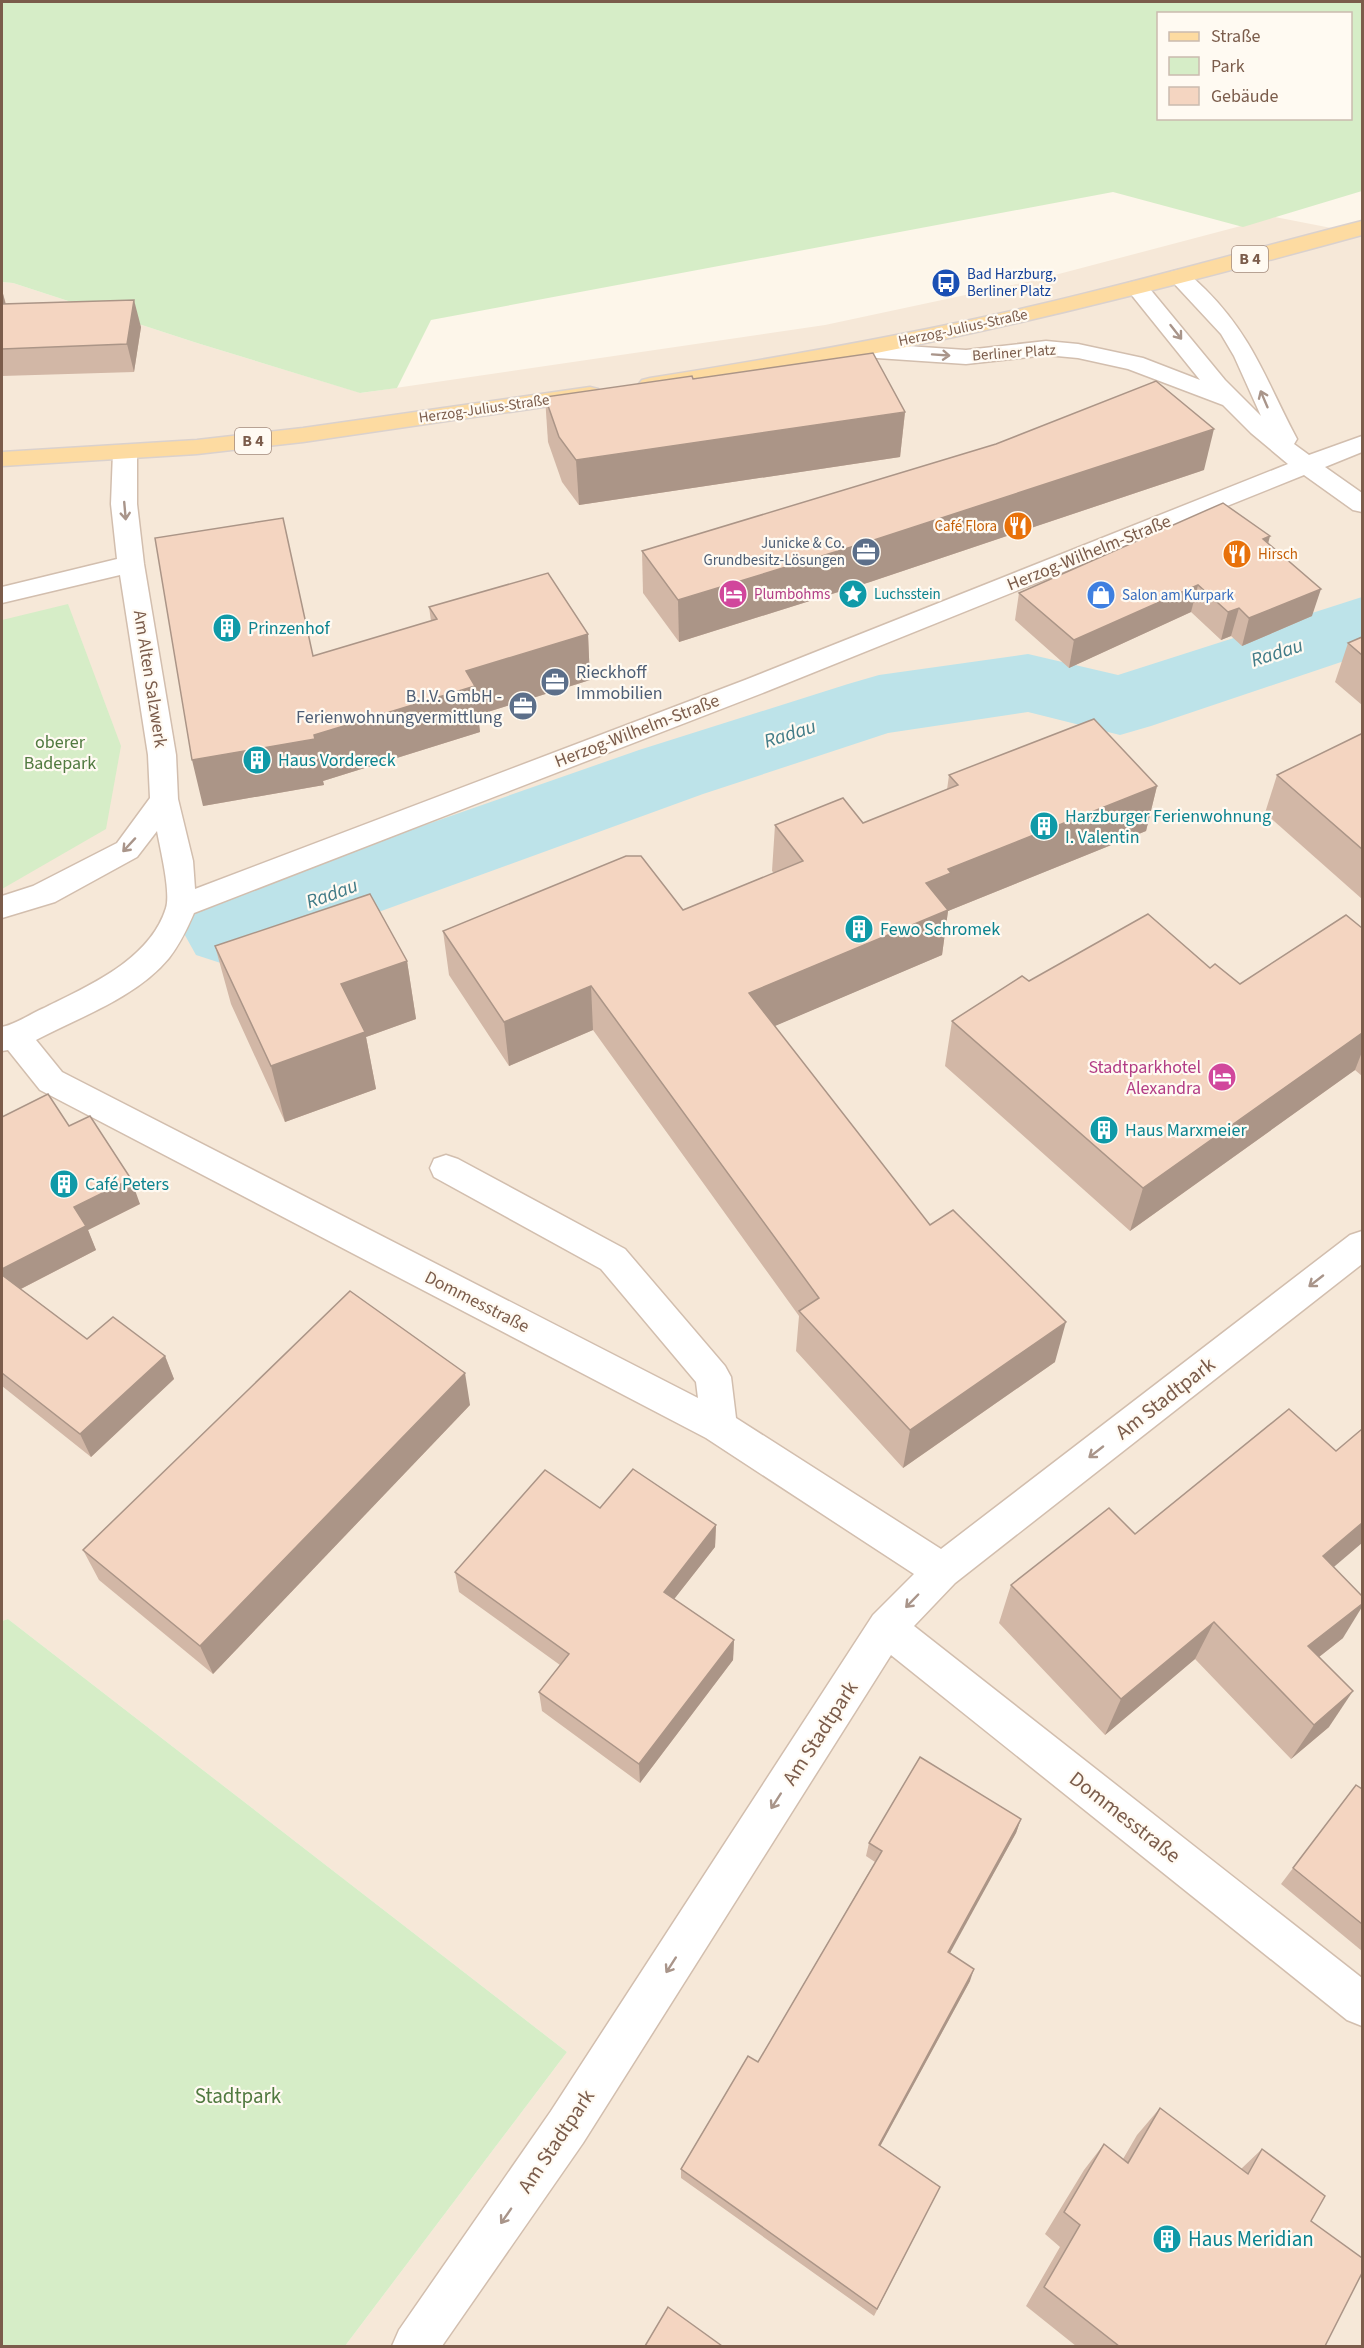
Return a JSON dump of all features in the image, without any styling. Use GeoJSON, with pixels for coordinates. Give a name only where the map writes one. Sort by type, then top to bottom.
{"type":"FeatureCollection","features":[{"type":"Feature","properties":{"kind":"main road","name":"B 4"},"geometry":{"type":"LineString","coordinates":[[1137,288],[1362,228]]}},
{"type":"Feature","properties":{"kind":"main road","name":"Herzog-Julius-Straße"},"geometry":{"type":"LineString","coordinates":[[2,459],[125,452],[303,435],[618,390],[862,350],[1137,288]]}},
{"type":"Feature","properties":{"kind":"street"},"geometry":{"type":"LineString","coordinates":[[1179,277],[1230,330],[1250,367],[1269,411],[1286,440],[1306,466],[1362,504]]}},
{"type":"Feature","properties":{"kind":"street","name":"Berliner Platz"},"geometry":{"type":"LineString","coordinates":[[1137,288],[1230,400],[1306,466]]}},
{"type":"Feature","properties":{"kind":"street","name":"Berliner Platz"},"geometry":{"type":"LineString","coordinates":[[862,350],[966,357],[1046,348],[1078,351],[1135,363],[1230,400]]}},
{"type":"Feature","properties":{"kind":"street"},"geometry":{"type":"LineString","coordinates":[[1306,466],[1362,443]]}},
{"type":"Feature","properties":{"kind":"street","name":"Am Alten Salzwerk"},"geometry":{"type":"LineString","coordinates":[[125,452],[124,504],[162,754],[164,799],[178,861],[182,906]]}},
{"type":"Feature","properties":{"kind":"street","name":"Herzog-Wilhelm-Straße"},"geometry":{"type":"LineString","coordinates":[[182,906],[791,673],[1306,466]]}},
{"type":"Feature","properties":{"kind":"street"},"geometry":{"type":"LineString","coordinates":[[2,596],[132,564]]}},
{"type":"Feature","properties":{"kind":"street"},"geometry":{"type":"LineString","coordinates":[[2,907],[44,894],[127,850],[164,799]]}},
{"type":"Feature","properties":{"kind":"street"},"geometry":{"type":"LineString","coordinates":[[8,1037],[105,989],[149,960],[172,930],[182,906]]}},
{"type":"Feature","properties":{"kind":"street","name":"Dommesstraße"},"geometry":{"type":"LineString","coordinates":[[8,1037],[51,1081],[719,1427],[942,1571]]}},
{"type":"Feature","properties":{"kind":"street"},"geometry":{"type":"LineString","coordinates":[[446,1168],[613,1259],[713,1377],[719,1427]]}},
{"type":"Feature","properties":{"kind":"street","name":"Am Stadtpark"},"geometry":{"type":"LineString","coordinates":[[415,2346],[567,2127],[887,1628],[942,1571],[1362,1245]]}},
{"type":"Feature","properties":{"kind":"street","name":"Dommesstraße"},"geometry":{"type":"LineString","coordinates":[[887,1628],[1362,2005]]}},
{"type":"Feature","properties":{"kind":"shaded area"},"geometry":{"type":"Polygon","coordinates":[[[1275,217],[1362,234],[1362,2346],[345,2346],[567,2052],[8,1619],[2,1621],[2,282],[13,283],[361,393],[825,325],[1036,280],[1275,217]]]}},
{"type":"Feature","properties":{"kind":"green space"},"geometry":{"type":"Polygon","coordinates":[[[2,2],[1362,2],[1362,191],[1243,227],[1113,192],[431,320],[397,388],[360,393],[13,283],[2,282],[2,2]]]}},
{"type":"Feature","properties":{"kind":"green space","name":"oberer Badepark"},"geometry":{"type":"Polygon","coordinates":[[[68,604],[121,746],[106,829],[2,889],[2,620],[68,604]]]}},
{"type":"Feature","properties":{"kind":"green space","name":"Stadtpark"},"geometry":{"type":"Polygon","coordinates":[[[8,1619],[567,2052],[345,2346],[2,2346],[2,1621],[8,1619]]]}},
{"type":"Feature","properties":{"kind":"building"},"geometry":{"type":"Polygon","coordinates":[[[134,300],[127,344],[2,349],[2,304],[134,300]]]}},
{"type":"Feature","properties":{"kind":"building"},"geometry":{"type":"Polygon","coordinates":[[[873,353],[905,412],[576,460],[559,437],[545,397],[692,376],[693,379],[873,353]]]}},
{"type":"Feature","properties":{"kind":"building"},"geometry":{"type":"Polygon","coordinates":[[[1156,381],[1214,429],[874,540],[678,600],[642,551],[996,444],[1156,381]]]}},
{"type":"Feature","properties":{"kind":"building"},"geometry":{"type":"Polygon","coordinates":[[[1223,503],[1270,536],[1263,539],[1321,589],[1249,618],[1239,608],[1228,612],[1198,585],[1074,640],[1019,593],[1223,503]]]}},
{"type":"Feature","properties":{"kind":"building"},"geometry":{"type":"Polygon","coordinates":[[[283,518],[313,656],[437,619],[429,607],[548,573],[588,634],[466,671],[475,686],[314,735],[315,739],[192,760],[155,538],[283,518]]]}},
{"type":"Feature","properties":{"kind":"building"},"geometry":{"type":"Polygon","coordinates":[[[1362,637],[1362,655],[1348,643],[1362,637]]]}},
{"type":"Feature","properties":{"kind":"building"},"geometry":{"type":"Polygon","coordinates":[[[1094,719],[1157,786],[948,869],[951,873],[926,883],[948,910],[749,993],[930,1225],[953,1210],[1066,1322],[910,1430],[799,1311],[819,1298],[591,986],[504,1022],[443,931],[626,856],[641,856],[683,910],[803,861],[775,825],[843,798],[863,823],[958,785],[949,775],[1094,719]]]}},
{"type":"Feature","properties":{"kind":"building"},"geometry":{"type":"Polygon","coordinates":[[[1362,735],[1362,849],[1277,775],[1362,735]]]}},
{"type":"Feature","properties":{"kind":"building"},"geometry":{"type":"Polygon","coordinates":[[[370,894],[407,961],[341,984],[365,1032],[271,1066],[215,946],[370,894]]]}},
{"type":"Feature","properties":{"kind":"building"},"geometry":{"type":"Polygon","coordinates":[[[1148,914],[1210,968],[1215,964],[1240,984],[1346,915],[1362,928],[1362,1033],[1143,1188],[952,1021],[1022,976],[1029,981],[1148,914]]]}},
{"type":"Feature","properties":{"kind":"building","name":"Café Peters"},"geometry":{"type":"Polygon","coordinates":[[[48,1094],[69,1126],[90,1116],[131,1179],[74,1207],[86,1226],[2,1269],[2,1117],[48,1094]]]}},
{"type":"Feature","properties":{"kind":"building"},"geometry":{"type":"Polygon","coordinates":[[[2,1275],[87,1339],[113,1317],[165,1356],[80,1434],[2,1373],[2,1275]]]}},
{"type":"Feature","properties":{"kind":"building"},"geometry":{"type":"Polygon","coordinates":[[[350,1291],[465,1373],[200,1646],[83,1550],[350,1291]]]}},
{"type":"Feature","properties":{"kind":"building"},"geometry":{"type":"Polygon","coordinates":[[[1289,1409],[1336,1451],[1362,1429],[1362,1523],[1323,1556],[1362,1596],[1362,1604],[1308,1646],[1353,1691],[1314,1725],[1214,1622],[1121,1699],[1011,1585],[1109,1508],[1135,1534],[1289,1409]]]}},
{"type":"Feature","properties":{"kind":"building"},"geometry":{"type":"Polygon","coordinates":[[[633,1469],[716,1525],[664,1592],[734,1640],[639,1764],[539,1692],[569,1654],[455,1572],[545,1470],[600,1508],[633,1469]]]}},
{"type":"Feature","properties":{"kind":"building"},"geometry":{"type":"Polygon","coordinates":[[[920,1757],[1021,1819],[948,1952],[974,1969],[879,2145],[940,2187],[877,2309],[681,2169],[748,2056],[758,2062],[882,1851],[869,1843],[920,1757]]]}},
{"type":"Feature","properties":{"kind":"building"},"geometry":{"type":"Polygon","coordinates":[[[1356,1785],[1362,1789],[1362,1924],[1293,1868],[1356,1785]]]}},
{"type":"Feature","properties":{"kind":"building","name":"Haus Meridian"},"geometry":{"type":"Polygon","coordinates":[[[1160,2108],[1248,2174],[1262,2149],[1325,2196],[1311,2221],[1362,2258],[1362,2273],[1325,2346],[1119,2346],[1044,2287],[1080,2225],[1064,2212],[1104,2144],[1128,2163],[1160,2108]]]}},
{"type":"Feature","properties":{"kind":"building"},"geometry":{"type":"Polygon","coordinates":[[[668,2307],[722,2346],[645,2346],[668,2307]]]}},
{"type":"Feature","properties":{"kind":"waterway","name":"Radau"},"geometry":{"type":"LineString","coordinates":[[230,930],[671,772],[879,705],[1028,683],[1120,705],[1362,625]]}},
{"type":"Feature","properties":{"kind":"place","name":"Bad Harzburg, Berliner Platz"},"geometry":{"type":"Point","coordinates":[946,283]}},
{"type":"Feature","properties":{"kind":"place","name":"Café Flora"},"geometry":{"type":"Point","coordinates":[1018,526]}},
{"type":"Feature","properties":{"kind":"place","name":"Junicke & Co. Grundbesitz-Lösungen"},"geometry":{"type":"Point","coordinates":[866,552]}},
{"type":"Feature","properties":{"kind":"place","name":"Hirsch"},"geometry":{"type":"Point","coordinates":[1237,554]}},
{"type":"Feature","properties":{"kind":"place","name":"Plumbohms"},"geometry":{"type":"Point","coordinates":[733,594]}},
{"type":"Feature","properties":{"kind":"place","name":"Luchsstein"},"geometry":{"type":"Point","coordinates":[853,594]}},
{"type":"Feature","properties":{"kind":"place","name":"Salon am Kurpark"},"geometry":{"type":"Point","coordinates":[1101,595]}},
{"type":"Feature","properties":{"kind":"place","name":"Prinzenhof"},"geometry":{"type":"Point","coordinates":[227,628]}},
{"type":"Feature","properties":{"kind":"place","name":"Rieckhoff Immobilien"},"geometry":{"type":"Point","coordinates":[555,682]}},
{"type":"Feature","properties":{"kind":"place","name":"B.I.V. GmbH - Ferienwohnungvermittlung"},"geometry":{"type":"Point","coordinates":[523,706]}},
{"type":"Feature","properties":{"kind":"place","name":"Haus Vordereck"},"geometry":{"type":"Point","coordinates":[257,760]}},
{"type":"Feature","properties":{"kind":"place","name":"Harzburger Ferienwohnung I. Valentin"},"geometry":{"type":"Point","coordinates":[1044,826]}},
{"type":"Feature","properties":{"kind":"place","name":"Fewo Schromek"},"geometry":{"type":"Point","coordinates":[859,929]}},
{"type":"Feature","properties":{"kind":"place","name":"Stadtparkhotel Alexandra"},"geometry":{"type":"Point","coordinates":[1222,1077]}},
{"type":"Feature","properties":{"kind":"place","name":"Haus Marxmeier"},"geometry":{"type":"Point","coordinates":[1104,1130]}},
{"type":"Feature","properties":{"kind":"place","name":"Café Peters"},"geometry":{"type":"Point","coordinates":[64,1184]}},
{"type":"Feature","properties":{"kind":"place","name":"Haus Meridian"},"geometry":{"type":"Point","coordinates":[1167,2239]}}]}
